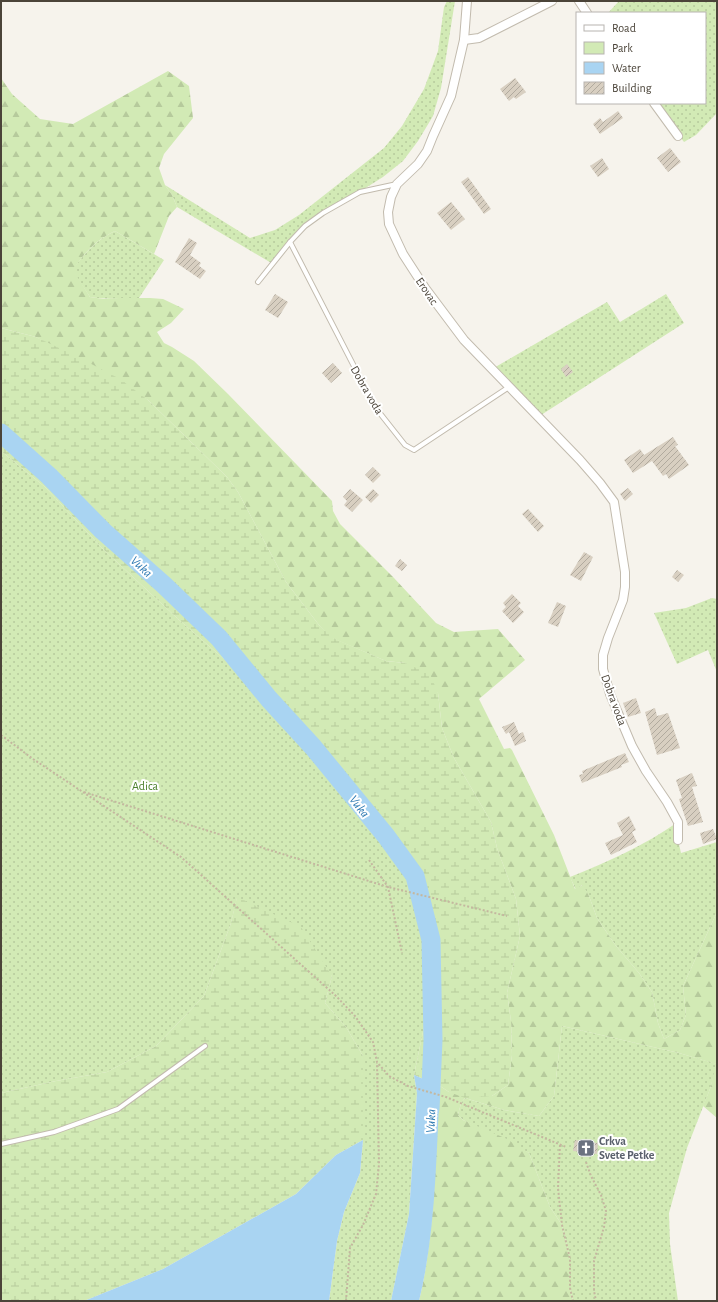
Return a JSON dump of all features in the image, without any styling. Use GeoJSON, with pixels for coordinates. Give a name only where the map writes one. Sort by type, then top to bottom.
{"type":"FeatureCollection","features":[{"type":"Feature","properties":{"kind":"street","name":"Erovac"},"geometry":{"type":"LineString","coordinates":[[467,1],[464,40],[452,96],[427,151],[418,164],[397,184],[391,197],[388,212],[389,224],[403,254],[445,317],[464,340],[580,460],[614,502]]}},
{"type":"Feature","properties":{"kind":"street"},"geometry":{"type":"LineString","coordinates":[[464,40],[479,38],[552,1]]}},
{"type":"Feature","properties":{"kind":"street"},"geometry":{"type":"LineString","coordinates":[[579,1],[586,12]]}},
{"type":"Feature","properties":{"kind":"street"},"geometry":{"type":"LineString","coordinates":[[655,104],[678,136]]}},
{"type":"Feature","properties":{"kind":"street","name":"Dobra voda"},"geometry":{"type":"LineString","coordinates":[[614,502],[625,572],[625,587],[623,600],[603,655],[605,682],[632,746],[646,771],[668,802],[678,822],[678,840]]}},
{"type":"Feature","properties":{"kind":"lane"},"geometry":{"type":"LineString","coordinates":[[258,282],[290,242],[305,226],[323,213],[360,192],[397,184]]}},
{"type":"Feature","properties":{"kind":"lane","name":"Dobra voda"},"geometry":{"type":"LineString","coordinates":[[290,242],[375,407],[405,445],[414,450],[509,387]]}},
{"type":"Feature","properties":{"kind":"lane"},"geometry":{"type":"LineString","coordinates":[[1,1144],[54,1132],[118,1109],[205,1046]]}},
{"type":"Feature","properties":{"kind":"path"},"geometry":{"type":"LineString","coordinates":[[1,735],[33,760],[181,857],[336,996],[355,1016],[373,1042],[378,1062],[379,1164],[377,1186],[376,1194],[363,1225],[350,1248],[346,1301]]}},
{"type":"Feature","properties":{"kind":"path"},"geometry":{"type":"LineString","coordinates":[[81,791],[388,887],[508,916]]}},
{"type":"Feature","properties":{"kind":"path"},"geometry":{"type":"LineString","coordinates":[[369,860],[388,887],[402,953]]}},
{"type":"Feature","properties":{"kind":"path"},"geometry":{"type":"LineString","coordinates":[[378,1062],[389,1076],[408,1086],[446,1096],[566,1148]]}},
{"type":"Feature","properties":{"kind":"path"},"geometry":{"type":"LineString","coordinates":[[560,1145],[558,1188],[562,1225],[570,1259],[570,1288],[573,1301]]}},
{"type":"Feature","properties":{"kind":"path"},"geometry":{"type":"LineString","coordinates":[[586,1162],[591,1176],[601,1195],[606,1211],[604,1227],[594,1261],[594,1291],[596,1301]]}},
{"type":"Feature","properties":{"kind":"green space"},"geometry":{"type":"Polygon","coordinates":[[[447,1],[455,1],[441,88],[433,116],[418,141],[403,161],[383,177],[305,226],[273,264],[177,207],[172,195],[165,185],[250,238],[275,230],[299,215],[384,148],[402,126],[424,89],[438,51],[444,7],[447,1]]]}},
{"type":"Feature","properties":{"kind":"green space"},"geometry":{"type":"Polygon","coordinates":[[[619,1],[717,1],[717,113],[696,135],[684,142],[655,104],[706,104],[706,12],[609,12],[619,1]]]}},
{"type":"Feature","properties":{"kind":"green space"},"geometry":{"type":"Polygon","coordinates":[[[168,71],[189,86],[193,118],[164,154],[159,168],[165,185],[172,195],[177,207],[169,216],[154,254],[115,231],[102,238],[91,248],[73,270],[90,297],[104,299],[163,299],[184,309],[171,323],[157,332],[164,343],[194,361],[332,501],[333,511],[340,524],[436,623],[454,632],[498,629],[525,660],[479,699],[504,749],[510,748],[512,750],[554,835],[575,889],[583,885],[589,896],[597,918],[616,946],[639,973],[652,992],[658,1023],[664,1039],[680,1030],[686,1015],[683,986],[717,912],[717,1118],[703,1106],[710,1089],[716,1064],[679,1053],[562,1026],[554,1096],[539,1116],[504,1110],[465,1098],[461,1103],[458,1115],[463,1120],[507,1139],[529,1153],[550,1207],[562,1225],[570,1259],[570,1288],[573,1301],[419,1301],[425,1275],[432,1221],[440,1086],[449,1092],[492,1096],[508,1085],[512,1055],[511,1021],[507,993],[520,936],[516,899],[497,848],[491,822],[454,758],[442,728],[438,693],[405,663],[386,661],[332,638],[319,625],[286,582],[238,492],[227,477],[148,400],[36,337],[1,328],[1,78],[12,94],[40,119],[73,124],[168,71]]]}},
{"type":"Feature","properties":{"kind":"green space"},"geometry":{"type":"Polygon","coordinates":[[[115,231],[164,260],[139,298],[108,299],[90,297],[72,270],[102,238],[115,231]]]}},
{"type":"Feature","properties":{"kind":"green space"},"geometry":{"type":"Polygon","coordinates":[[[666,294],[684,323],[538,417],[492,369],[607,302],[620,322],[666,294]]]}},
{"type":"Feature","properties":{"kind":"green space"},"geometry":{"type":"Polygon","coordinates":[[[1,328],[36,337],[80,358],[120,379],[148,400],[227,477],[238,492],[286,582],[319,625],[333,638],[386,661],[405,663],[430,674],[438,693],[442,728],[454,758],[491,822],[497,848],[516,899],[520,936],[507,993],[511,1021],[512,1055],[508,1085],[492,1096],[465,1098],[414,1075],[425,1022],[422,952],[423,928],[409,884],[389,848],[372,826],[331,782],[288,728],[232,666],[178,619],[103,549],[45,487],[1,451],[1,328]]]}},
{"type":"Feature","properties":{"kind":"green space","name":"Adica"},"geometry":{"type":"Polygon","coordinates":[[[1,451],[45,487],[103,549],[178,619],[232,666],[288,728],[331,782],[372,826],[389,848],[409,884],[423,928],[422,952],[425,1022],[414,1075],[417,1093],[409,1214],[391,1301],[329,1301],[337,1241],[344,1212],[360,1173],[363,1140],[363,1056],[346,1027],[325,1003],[332,976],[237,898],[231,923],[204,996],[156,1046],[107,1072],[1,1093],[1,451]]]}},
{"type":"Feature","properties":{"kind":"green space"},"geometry":{"type":"Polygon","coordinates":[[[712,598],[717,599],[717,672],[708,650],[677,664],[654,613],[686,608],[712,598]]]}},
{"type":"Feature","properties":{"kind":"green space"},"geometry":{"type":"Polygon","coordinates":[[[678,822],[678,840],[681,853],[717,842],[717,912],[683,986],[686,1015],[680,1030],[664,1039],[658,1023],[652,992],[639,973],[616,946],[597,918],[589,896],[582,885],[576,890],[570,877],[626,852],[653,838],[678,822]]]}},
{"type":"Feature","properties":{"kind":"green space"},"geometry":{"type":"Polygon","coordinates":[[[237,897],[301,927],[332,976],[325,1003],[346,1027],[363,1056],[363,1140],[336,1155],[296,1194],[163,1269],[84,1301],[1,1301],[1,1093],[107,1072],[156,1046],[204,996],[231,923],[237,897]]]}},
{"type":"Feature","properties":{"kind":"green space"},"geometry":{"type":"Polygon","coordinates":[[[562,1026],[679,1053],[717,1064],[710,1089],[687,1148],[669,1213],[670,1244],[678,1301],[573,1301],[570,1288],[570,1259],[562,1225],[550,1207],[529,1153],[463,1120],[458,1115],[461,1103],[465,1098],[504,1110],[539,1116],[554,1096],[562,1026]]]}},
{"type":"Feature","properties":{"kind":"water"},"geometry":{"type":"Polygon","coordinates":[[[414,1075],[440,1086],[432,1221],[425,1275],[419,1301],[391,1301],[409,1214],[417,1093],[414,1075]]]}},
{"type":"Feature","properties":{"kind":"water"},"geometry":{"type":"Polygon","coordinates":[[[363,1140],[360,1173],[344,1212],[337,1241],[329,1301],[84,1301],[163,1269],[296,1194],[336,1155],[363,1140]]]}},
{"type":"Feature","properties":{"kind":"building"},"geometry":{"type":"Polygon","coordinates":[[[515,78],[526,92],[516,99],[514,97],[509,101],[500,89],[515,78]]]}},
{"type":"Feature","properties":{"kind":"building"},"geometry":{"type":"Polygon","coordinates":[[[618,111],[623,118],[600,134],[593,124],[600,118],[603,122],[618,111]]]}},
{"type":"Feature","properties":{"kind":"building"},"geometry":{"type":"Polygon","coordinates":[[[670,148],[681,162],[668,172],[657,158],[670,148]]]}},
{"type":"Feature","properties":{"kind":"building"},"geometry":{"type":"Polygon","coordinates":[[[602,158],[609,169],[598,177],[590,166],[602,158]]]}},
{"type":"Feature","properties":{"kind":"building"},"geometry":{"type":"Polygon","coordinates":[[[468,177],[491,209],[484,214],[461,182],[468,177]]]}},
{"type":"Feature","properties":{"kind":"building"},"geometry":{"type":"Polygon","coordinates":[[[451,202],[465,219],[451,230],[437,213],[451,202]]]}},
{"type":"Feature","properties":{"kind":"building"},"geometry":{"type":"Polygon","coordinates":[[[189,238],[197,243],[190,255],[201,263],[199,266],[206,271],[200,279],[175,262],[189,238]]]}},
{"type":"Feature","properties":{"kind":"building"},"geometry":{"type":"Polygon","coordinates":[[[275,294],[288,302],[278,318],[265,310],[275,294]]]}},
{"type":"Feature","properties":{"kind":"building"},"geometry":{"type":"Polygon","coordinates":[[[333,363],[342,373],[331,383],[322,373],[333,363]]]}},
{"type":"Feature","properties":{"kind":"building"},"geometry":{"type":"Polygon","coordinates":[[[567,364],[573,372],[566,377],[561,369],[567,364]]]}},
{"type":"Feature","properties":{"kind":"building"},"geometry":{"type":"Polygon","coordinates":[[[673,437],[678,445],[675,446],[689,465],[669,479],[666,474],[663,476],[652,461],[633,473],[624,460],[640,449],[644,455],[673,437]]]}},
{"type":"Feature","properties":{"kind":"building"},"geometry":{"type":"Polygon","coordinates":[[[373,467],[381,475],[373,483],[365,475],[373,467]]]}},
{"type":"Feature","properties":{"kind":"building"},"geometry":{"type":"Polygon","coordinates":[[[628,488],[633,494],[625,501],[620,494],[628,488]]]}},
{"type":"Feature","properties":{"kind":"building"},"geometry":{"type":"Polygon","coordinates":[[[350,489],[363,500],[352,512],[344,505],[347,501],[343,497],[350,489]]]}},
{"type":"Feature","properties":{"kind":"building"},"geometry":{"type":"Polygon","coordinates":[[[373,489],[379,495],[371,503],[365,497],[373,489]]]}},
{"type":"Feature","properties":{"kind":"building"},"geometry":{"type":"Polygon","coordinates":[[[528,509],[544,526],[538,532],[522,514],[528,509]]]}},
{"type":"Feature","properties":{"kind":"building"},"geometry":{"type":"Polygon","coordinates":[[[584,552],[593,557],[581,581],[570,575],[584,552]]]}},
{"type":"Feature","properties":{"kind":"building"},"geometry":{"type":"Polygon","coordinates":[[[400,559],[407,565],[402,571],[395,566],[400,559]]]}},
{"type":"Feature","properties":{"kind":"building"},"geometry":{"type":"Polygon","coordinates":[[[677,570],[684,575],[678,582],[672,577],[677,570]]]}},
{"type":"Feature","properties":{"kind":"building"},"geometry":{"type":"Polygon","coordinates":[[[512,594],[521,603],[518,606],[524,612],[513,623],[502,611],[506,607],[503,603],[512,594]]]}},
{"type":"Feature","properties":{"kind":"building"},"geometry":{"type":"Polygon","coordinates":[[[557,602],[566,606],[558,627],[548,623],[557,602]]]}},
{"type":"Feature","properties":{"kind":"building"},"geometry":{"type":"Polygon","coordinates":[[[636,698],[641,713],[628,717],[623,703],[636,698]]]}},
{"type":"Feature","properties":{"kind":"building"},"geometry":{"type":"Polygon","coordinates":[[[655,708],[657,716],[668,713],[680,748],[657,755],[645,712],[655,708]]]}},
{"type":"Feature","properties":{"kind":"building"},"geometry":{"type":"Polygon","coordinates":[[[514,722],[519,734],[523,732],[526,741],[515,746],[509,732],[506,734],[502,727],[514,722]]]}},
{"type":"Feature","properties":{"kind":"building"},"geometry":{"type":"Polygon","coordinates":[[[625,753],[629,762],[621,765],[622,767],[582,783],[579,775],[583,774],[582,771],[625,753]]]}},
{"type":"Feature","properties":{"kind":"building"},"geometry":{"type":"Polygon","coordinates":[[[692,773],[697,786],[692,787],[703,822],[688,826],[679,799],[682,798],[676,780],[692,773]]]}},
{"type":"Feature","properties":{"kind":"building"},"geometry":{"type":"Polygon","coordinates":[[[629,816],[636,830],[632,832],[637,842],[611,855],[605,843],[623,835],[617,823],[629,816]]]}},
{"type":"Feature","properties":{"kind":"building"},"geometry":{"type":"Polygon","coordinates":[[[713,829],[717,839],[703,844],[700,833],[713,829]]]}},
{"type":"Feature","properties":{"kind":"building","name":"Crkva Svete Petke"},"geometry":{"type":"Polygon","coordinates":[[[575,1140],[598,1143],[597,1154],[573,1151],[575,1140]]]}},
{"type":"Feature","properties":{"kind":"waterway","name":"Vuka"},"geometry":{"type":"LineString","coordinates":[[1,433],[49,476],[103,531],[164,585],[219,638],[269,699],[313,747],[386,836],[415,876],[431,940],[433,1040],[430,1109]]}},
{"type":"Feature","properties":{"kind":"place","name":"Crkva Svete Petke"},"geometry":{"type":"Point","coordinates":[586,1148]}}]}
